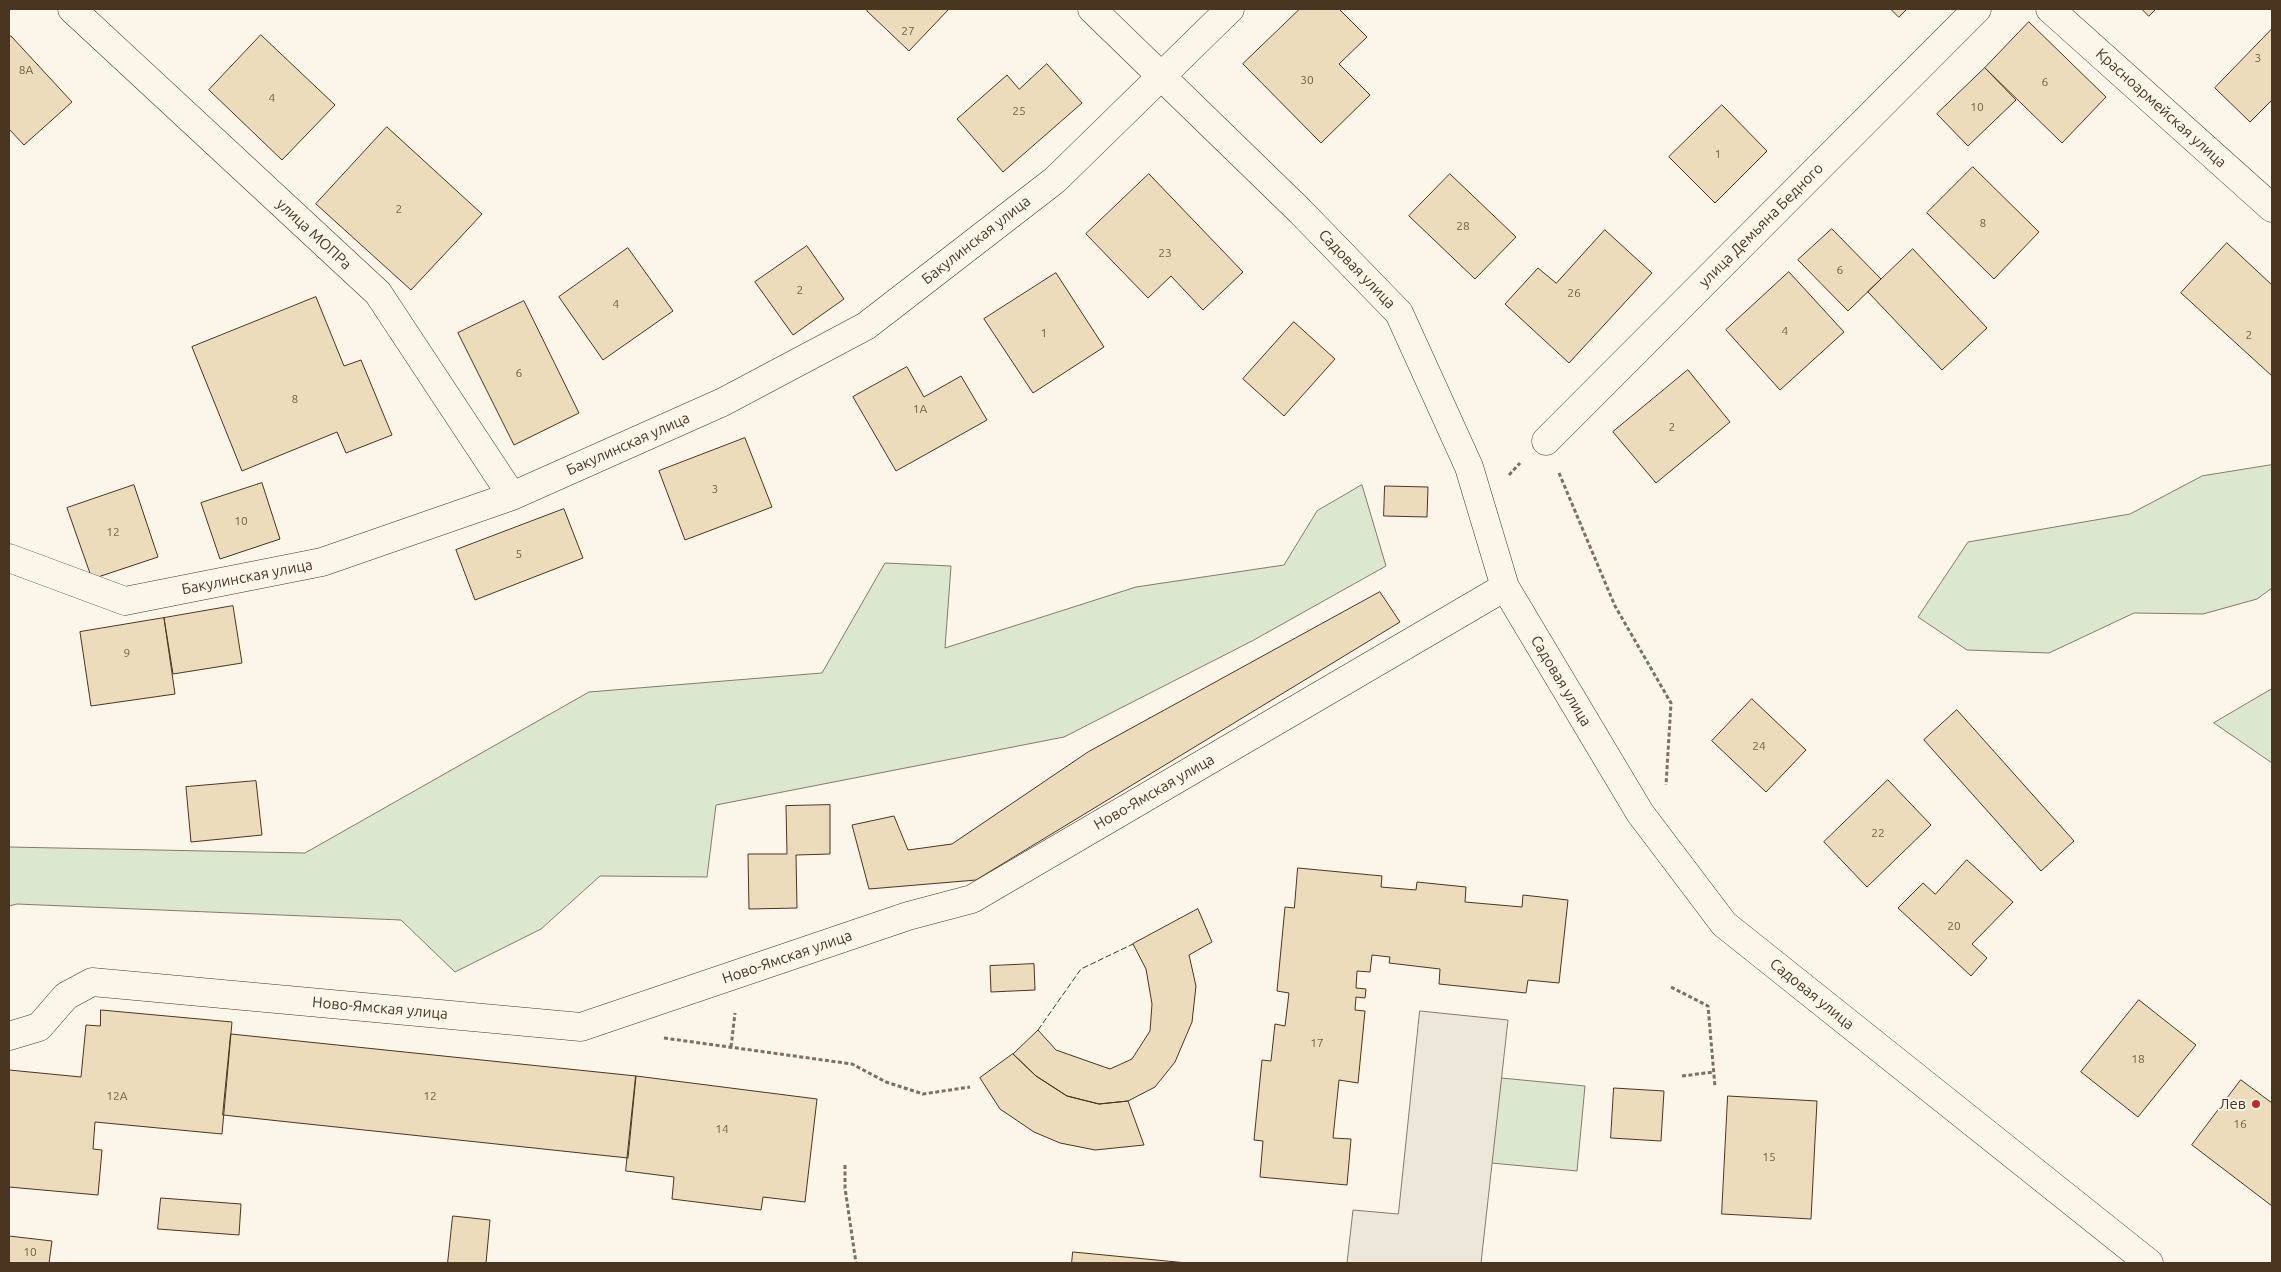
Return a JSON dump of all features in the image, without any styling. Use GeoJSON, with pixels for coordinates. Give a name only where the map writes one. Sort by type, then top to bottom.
{"type":"FeatureCollection","features":[{"type":"Feature","properties":{"kind":"street","name":"улица МОПРа"},"geometry":{"type":"LineString","coordinates":[[72,9],[378,293],[512,496]]}},
{"type":"Feature","properties":{"kind":"street","name":"Садовая улица"},"geometry":{"type":"LineString","coordinates":[[1092,9],[1300,211],[1399,313],[1469,466],[1505,587],[1640,813],[1724,924],[2149,1263]]}},
{"type":"Feature","properties":{"kind":"street","name":"Бакулинская улица"},"geometry":{"type":"LineString","coordinates":[[9,558],[125,601],[322,562],[512,496],[723,402],[866,326],[1055,180],[1230,9]]}},
{"type":"Feature","properties":{"kind":"street","name":"улица Демьяна Бедного"},"geometry":{"type":"LineString","coordinates":[[1546,441],[1977,9]]}},
{"type":"Feature","properties":{"kind":"street","name":"Красноармейская улица"},"geometry":{"type":"LineString","coordinates":[[2050,9],[2272,208]]}},
{"type":"Feature","properties":{"kind":"street","name":"Ново-Ямская улица"},"geometry":{"type":"LineString","coordinates":[[9,1036],[39,1028],[66,996],[92,982],[582,1027],[908,916],[972,899],[1505,587]]}},
{"type":"Feature","properties":{"kind":"path"},"geometry":{"type":"LineString","coordinates":[[1546,441],[1615,606],[1671,703],[1666,787]]}},
{"type":"Feature","properties":{"kind":"path"},"geometry":{"type":"LineString","coordinates":[[1671,987],[1708,1006],[1714,1086]]}},
{"type":"Feature","properties":{"kind":"path"},"geometry":{"type":"LineString","coordinates":[[731,1047],[736,1011]]}},
{"type":"Feature","properties":{"kind":"path"},"geometry":{"type":"LineString","coordinates":[[656,1037],[852,1064],[886,1082],[923,1094],[970,1087]]}},
{"type":"Feature","properties":{"kind":"path"},"geometry":{"type":"LineString","coordinates":[[1682,1076],[1713,1072]]}},
{"type":"Feature","properties":{"kind":"path"},"geometry":{"type":"LineString","coordinates":[[846,1165],[845,1188],[856,1263]]}},
{"type":"Feature","properties":{"kind":"green space"},"geometry":{"type":"Polygon","coordinates":[[[2272,465],[2272,588],[2257,599],[2203,614],[2134,613],[2049,653],[1967,650],[1918,617],[1968,542],[2130,514],[2202,476],[2272,465]]]}},
{"type":"Feature","properties":{"kind":"green space"},"geometry":{"type":"Polygon","coordinates":[[[1362,485],[1386,566],[1252,641],[1064,737],[716,805],[707,877],[600,876],[541,929],[455,972],[401,920],[17,904],[9,906],[9,847],[305,853],[589,692],[822,673],[885,563],[951,566],[945,648],[1136,587],[1284,565],[1317,511],[1362,485]]]}},
{"type":"Feature","properties":{"kind":"green space"},"geometry":{"type":"Polygon","coordinates":[[[2272,689],[2272,763],[2214,723],[2272,689]]]}},
{"type":"Feature","properties":{"kind":"green space"},"geometry":{"type":"Polygon","coordinates":[[[1501,1078],[1585,1086],[1577,1171],[1491,1163],[1501,1078]]]}},
{"type":"Feature","properties":{"kind":"shaded area"},"geometry":{"type":"Polygon","coordinates":[[[1420,1011],[1508,1020],[1481,1263],[1347,1263],[1353,1210],[1398,1214],[1420,1011]]]}},
{"type":"Feature","properties":{"kind":"building"},"geometry":{"type":"Polygon","coordinates":[[[869,9],[949,9],[909,51],[867,11],[869,9]]]}},
{"type":"Feature","properties":{"kind":"building"},"geometry":{"type":"Polygon","coordinates":[[[1300,9],[1339,9],[1367,37],[1339,64],[1370,95],[1321,143],[1243,64],[1300,9]]]}},
{"type":"Feature","properties":{"kind":"building"},"geometry":{"type":"Polygon","coordinates":[[[1891,9],[1907,9],[1899,17],[1891,9]]]}},
{"type":"Feature","properties":{"kind":"building"},"geometry":{"type":"Polygon","coordinates":[[[2142,9],[2156,9],[2149,16],[2142,9]]]}},
{"type":"Feature","properties":{"kind":"building"},"geometry":{"type":"Polygon","coordinates":[[[2029,22],[2106,97],[2062,143],[1985,68],[2029,22]]]}},
{"type":"Feature","properties":{"kind":"building"},"geometry":{"type":"Polygon","coordinates":[[[2272,29],[2272,100],[2250,122],[2215,88],[2272,29]]]}},
{"type":"Feature","properties":{"kind":"building"},"geometry":{"type":"Polygon","coordinates":[[[261,35],[335,105],[282,160],[209,90],[261,35]]]}},
{"type":"Feature","properties":{"kind":"building"},"geometry":{"type":"Polygon","coordinates":[[[11,36],[72,102],[24,145],[9,129],[9,38],[11,36]]]}},
{"type":"Feature","properties":{"kind":"building"},"geometry":{"type":"Polygon","coordinates":[[[1047,64],[1082,103],[1003,172],[957,119],[1007,75],[1019,89],[1047,64]]]}},
{"type":"Feature","properties":{"kind":"building"},"geometry":{"type":"Polygon","coordinates":[[[1985,68],[2016,100],[1968,146],[1937,114],[1985,68]]]}},
{"type":"Feature","properties":{"kind":"building"},"geometry":{"type":"Polygon","coordinates":[[[1722,105],[1767,151],[1715,203],[1669,157],[1722,105]]]}},
{"type":"Feature","properties":{"kind":"building"},"geometry":{"type":"Polygon","coordinates":[[[387,127],[482,214],[411,290],[316,204],[387,127]]]}},
{"type":"Feature","properties":{"kind":"building"},"geometry":{"type":"Polygon","coordinates":[[[1973,167],[2039,232],[1994,279],[1927,213],[1973,167]]]}},
{"type":"Feature","properties":{"kind":"building"},"geometry":{"type":"Polygon","coordinates":[[[1149,174],[1243,272],[1203,310],[1171,276],[1148,298],[1086,234],[1149,174]]]}},
{"type":"Feature","properties":{"kind":"building"},"geometry":{"type":"Polygon","coordinates":[[[1450,174],[1516,237],[1475,279],[1409,216],[1450,174]]]}},
{"type":"Feature","properties":{"kind":"building"},"geometry":{"type":"Polygon","coordinates":[[[1832,229],[1881,279],[1848,311],[1798,260],[1832,229]]]}},
{"type":"Feature","properties":{"kind":"building"},"geometry":{"type":"Polygon","coordinates":[[[1605,230],[1652,273],[1569,363],[1505,304],[1538,268],[1556,283],[1605,230]]]}},
{"type":"Feature","properties":{"kind":"building"},"geometry":{"type":"Polygon","coordinates":[[[2227,243],[2272,285],[2272,376],[2181,293],[2227,243]]]}},
{"type":"Feature","properties":{"kind":"building"},"geometry":{"type":"Polygon","coordinates":[[[807,246],[844,299],[793,335],[755,282],[807,246]]]}},
{"type":"Feature","properties":{"kind":"building"},"geometry":{"type":"Polygon","coordinates":[[[628,248],[673,311],[603,360],[559,297],[628,248]]]}},
{"type":"Feature","properties":{"kind":"building"},"geometry":{"type":"Polygon","coordinates":[[[1913,249],[1987,328],[1942,370],[1868,292],[1913,249]]]}},
{"type":"Feature","properties":{"kind":"building"},"geometry":{"type":"Polygon","coordinates":[[[1789,272],[1844,332],[1780,390],[1726,330],[1789,272]]]}},
{"type":"Feature","properties":{"kind":"building"},"geometry":{"type":"Polygon","coordinates":[[[1056,273],[1104,347],[1033,393],[984,319],[1056,273]]]}},
{"type":"Feature","properties":{"kind":"building"},"geometry":{"type":"Polygon","coordinates":[[[316,297],[344,366],[361,360],[392,435],[346,453],[337,432],[242,471],[192,347],[316,297]]]}},
{"type":"Feature","properties":{"kind":"building"},"geometry":{"type":"Polygon","coordinates":[[[524,301],[579,413],[514,445],[458,333],[524,301]]]}},
{"type":"Feature","properties":{"kind":"building"},"geometry":{"type":"Polygon","coordinates":[[[1294,322],[1335,359],[1284,416],[1243,379],[1294,322]]]}},
{"type":"Feature","properties":{"kind":"building"},"geometry":{"type":"Polygon","coordinates":[[[907,367],[924,397],[961,376],[987,420],[896,471],[853,397],[907,367]]]}},
{"type":"Feature","properties":{"kind":"building"},"geometry":{"type":"Polygon","coordinates":[[[1688,370],[1730,422],[1656,483],[1613,432],[1688,370]]]}},
{"type":"Feature","properties":{"kind":"building"},"geometry":{"type":"Polygon","coordinates":[[[745,438],[772,507],[685,540],[659,471],[745,438]]]}},
{"type":"Feature","properties":{"kind":"building"},"geometry":{"type":"Polygon","coordinates":[[[262,483],[280,539],[220,559],[201,503],[262,483]]]}},
{"type":"Feature","properties":{"kind":"building"},"geometry":{"type":"Polygon","coordinates":[[[134,485],[158,557],[92,579],[67,508],[134,485]]]}},
{"type":"Feature","properties":{"kind":"building"},"geometry":{"type":"Polygon","coordinates":[[[1385,486],[1428,487],[1427,517],[1384,516],[1385,486]]]}},
{"type":"Feature","properties":{"kind":"building"},"geometry":{"type":"Polygon","coordinates":[[[564,509],[583,558],[475,600],[456,550],[564,509]]]}},
{"type":"Feature","properties":{"kind":"building"},"geometry":{"type":"Polygon","coordinates":[[[1380,592],[1400,622],[976,880],[869,889],[852,825],[894,816],[908,850],[952,844],[1088,752],[1380,592]]]}},
{"type":"Feature","properties":{"kind":"building"},"geometry":{"type":"Polygon","coordinates":[[[233,606],[242,663],[173,674],[164,618],[233,606]]]}},
{"type":"Feature","properties":{"kind":"building"},"geometry":{"type":"Polygon","coordinates":[[[164,618],[175,694],[91,706],[80,632],[164,618]]]}},
{"type":"Feature","properties":{"kind":"building"},"geometry":{"type":"Polygon","coordinates":[[[1752,699],[1806,750],[1766,792],[1712,741],[1752,699]]]}},
{"type":"Feature","properties":{"kind":"building"},"geometry":{"type":"Polygon","coordinates":[[[1957,710],[2074,841],[2041,871],[1924,740],[1957,710]]]}},
{"type":"Feature","properties":{"kind":"building"},"geometry":{"type":"Polygon","coordinates":[[[1888,780],[1931,825],[1867,887],[1824,842],[1888,780]]]}},
{"type":"Feature","properties":{"kind":"building"},"geometry":{"type":"Polygon","coordinates":[[[256,781],[262,835],[191,842],[186,787],[256,781]]]}},
{"type":"Feature","properties":{"kind":"building"},"geometry":{"type":"Polygon","coordinates":[[[830,805],[830,854],[796,855],[797,908],[749,909],[748,854],[787,854],[786,806],[830,805]]]}},
{"type":"Feature","properties":{"kind":"building"},"geometry":{"type":"Polygon","coordinates":[[[1967,860],[2013,902],[1972,944],[1987,958],[1971,976],[1898,908],[1923,883],[1935,894],[1967,860]]]}},
{"type":"Feature","properties":{"kind":"building"},"geometry":{"type":"Polygon","coordinates":[[[1298,868],[1382,876],[1381,887],[1416,890],[1417,882],[1466,887],[1465,902],[1522,907],[1523,895],[1568,900],[1559,983],[1528,980],[1526,993],[1439,984],[1440,969],[1389,963],[1390,957],[1372,955],[1370,972],[1357,971],[1356,988],[1366,989],[1365,998],[1356,997],[1355,1010],[1365,1011],[1358,1083],[1339,1080],[1333,1138],[1351,1139],[1347,1185],[1260,1177],[1263,1141],[1254,1140],[1262,1060],[1271,1061],[1275,1024],[1285,1026],[1289,993],[1277,991],[1285,907],[1294,908],[1298,868]]]}},
{"type":"Feature","properties":{"kind":"building"},"geometry":{"type":"Polygon","coordinates":[[[1198,909],[1212,942],[1189,955],[1196,986],[1192,1022],[1175,1062],[1155,1087],[1128,1101],[1099,1104],[1067,1096],[1036,1076],[1013,1054],[1038,1030],[1056,1050],[1110,1069],[1132,1059],[1150,1031],[1152,1004],[1146,969],[1133,944],[1198,909]]]}},
{"type":"Feature","properties":{"kind":"building"},"geometry":{"type":"Polygon","coordinates":[[[1034,964],[1035,990],[991,992],[990,966],[1034,964]]]}},
{"type":"Feature","properties":{"kind":"building"},"geometry":{"type":"Polygon","coordinates":[[[2139,1000],[2196,1045],[2138,1117],[2081,1072],[2139,1000]]]}},
{"type":"Feature","properties":{"kind":"building"},"geometry":{"type":"Polygon","coordinates":[[[101,1010],[232,1022],[222,1134],[95,1122],[93,1149],[102,1150],[98,1195],[9,1187],[9,1070],[81,1077],[86,1025],[100,1026],[101,1010]]]}},
{"type":"Feature","properties":{"kind":"building"},"geometry":{"type":"Polygon","coordinates":[[[231,1034],[636,1076],[628,1158],[223,1115],[231,1034]]]}},
{"type":"Feature","properties":{"kind":"building"},"geometry":{"type":"Polygon","coordinates":[[[1013,1054],[1036,1076],[1067,1096],[1099,1104],[1128,1101],[1144,1145],[1095,1150],[1060,1143],[1034,1132],[1000,1109],[980,1078],[1013,1054]]]}},
{"type":"Feature","properties":{"kind":"building"},"geometry":{"type":"Polygon","coordinates":[[[636,1076],[817,1099],[805,1202],[763,1197],[761,1210],[672,1199],[674,1177],[626,1171],[636,1076]]]}},
{"type":"Feature","properties":{"kind":"building"},"geometry":{"type":"Polygon","coordinates":[[[2241,1080],[2272,1103],[2272,1206],[2192,1145],[2241,1080]]]}},
{"type":"Feature","properties":{"kind":"building"},"geometry":{"type":"Polygon","coordinates":[[[1614,1088],[1664,1091],[1661,1141],[1611,1138],[1614,1088]]]}},
{"type":"Feature","properties":{"kind":"building"},"geometry":{"type":"Polygon","coordinates":[[[1728,1096],[1817,1101],[1811,1219],[1722,1214],[1728,1096]]]}},
{"type":"Feature","properties":{"kind":"building"},"geometry":{"type":"Polygon","coordinates":[[[161,1198],[241,1204],[239,1235],[158,1229],[161,1198]]]}},
{"type":"Feature","properties":{"kind":"building"},"geometry":{"type":"Polygon","coordinates":[[[453,1216],[490,1220],[486,1263],[448,1263],[453,1216]]]}},
{"type":"Feature","properties":{"kind":"building"},"geometry":{"type":"Polygon","coordinates":[[[9,1236],[52,1241],[49,1263],[9,1263],[9,1236]]]}},
{"type":"Feature","properties":{"kind":"building"},"geometry":{"type":"Polygon","coordinates":[[[1073,1252],[1187,1263],[1072,1263],[1073,1252]]]}},
{"type":"Feature","properties":{"kind":"fence"},"geometry":{"type":"LineString","coordinates":[[1038,1030],[1081,969],[1133,944]]}},
{"type":"Feature","properties":{"kind":"place","name":"Лев"},"geometry":{"type":"Point","coordinates":[2256,1104]}}]}
